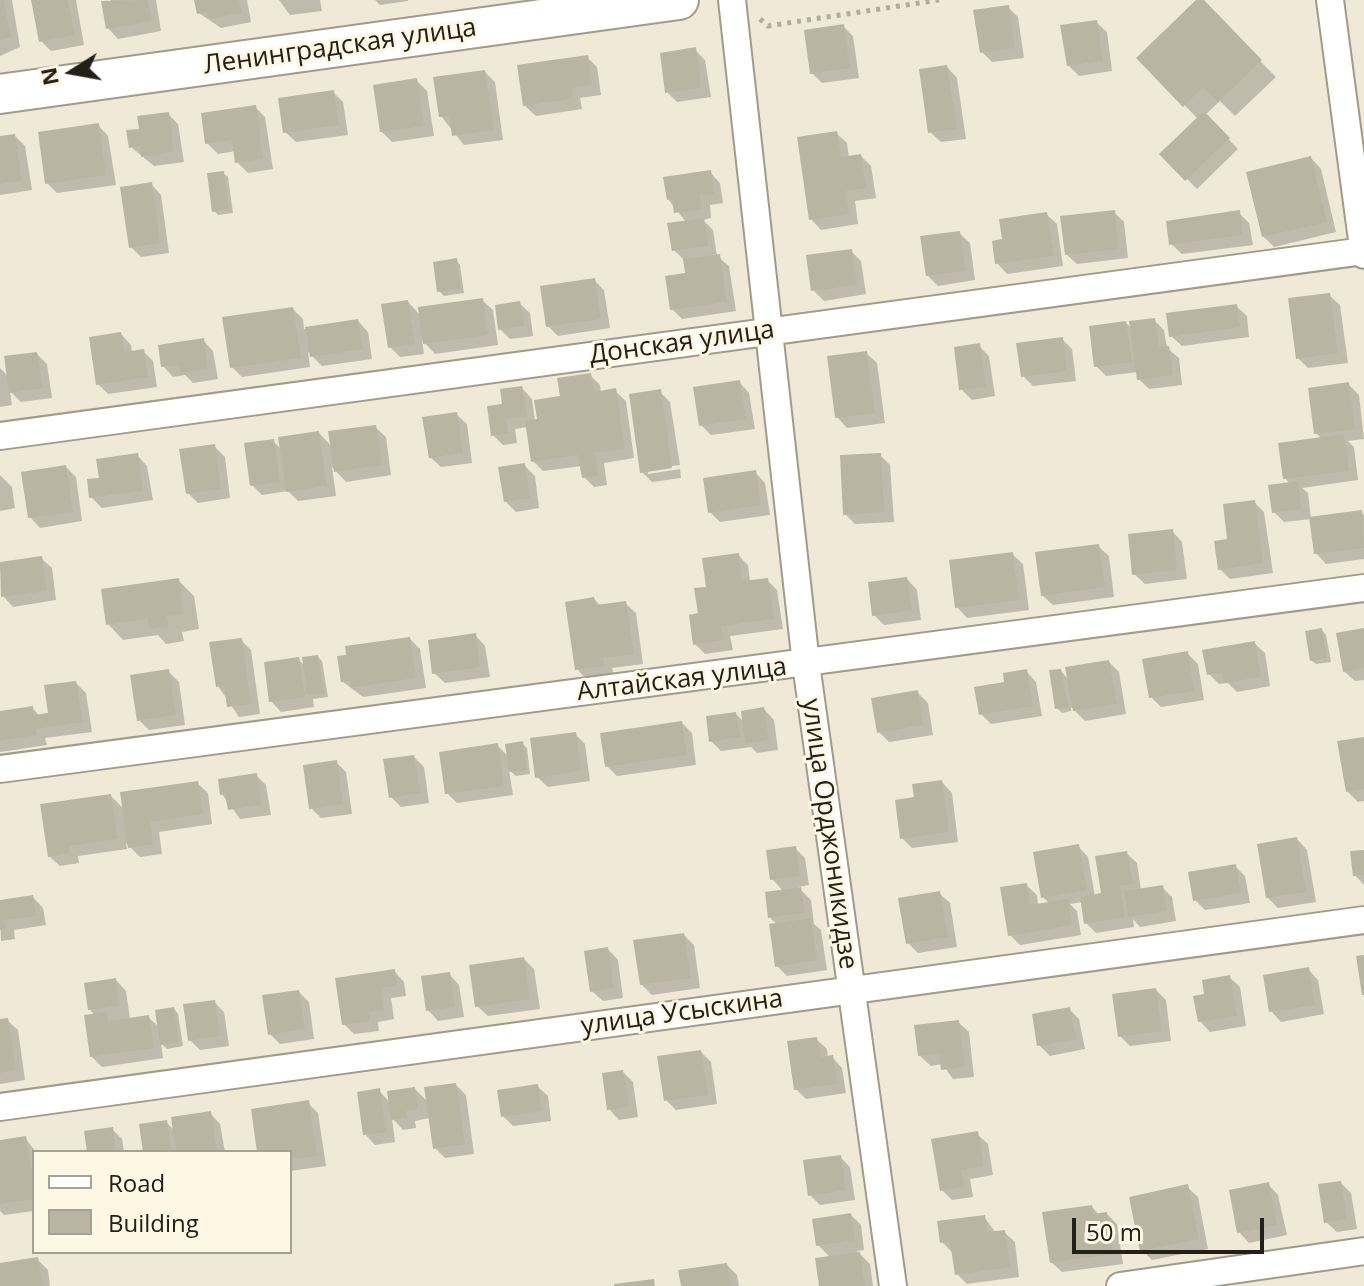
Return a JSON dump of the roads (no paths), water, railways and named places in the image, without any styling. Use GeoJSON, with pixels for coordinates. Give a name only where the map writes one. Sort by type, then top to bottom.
{"type":"FeatureCollection","features":[{"type":"Feature","properties":{"kind":"street","name":"Ленинградская улица"},"geometry":{"type":"LineString","coordinates":[[0,94],[679,0]]}},
{"type":"Feature","properties":{"kind":"street"},"geometry":{"type":"LineString","coordinates":[[1330,0],[1364,253]]}},
{"type":"Feature","properties":{"kind":"street","name":"улица Орджоникидзе"},"geometry":{"type":"LineString","coordinates":[[740,4],[770,331],[806,664],[893,1286]]}},
{"type":"Feature","properties":{"kind":"street","name":"Донская улица"},"geometry":{"type":"LineString","coordinates":[[0,436],[1364,253]]}},
{"type":"Feature","properties":{"kind":"street","name":"Алтайская улица"},"geometry":{"type":"LineString","coordinates":[[0,769],[1364,588]]}},
{"type":"Feature","properties":{"kind":"street","name":"улица Усыскина"},"geometry":{"type":"LineString","coordinates":[[0,1107],[1364,920]]}},
{"type":"Feature","properties":{"kind":"street"},"geometry":{"type":"LineString","coordinates":[[1120,1286],[1364,1251]]}}]}
